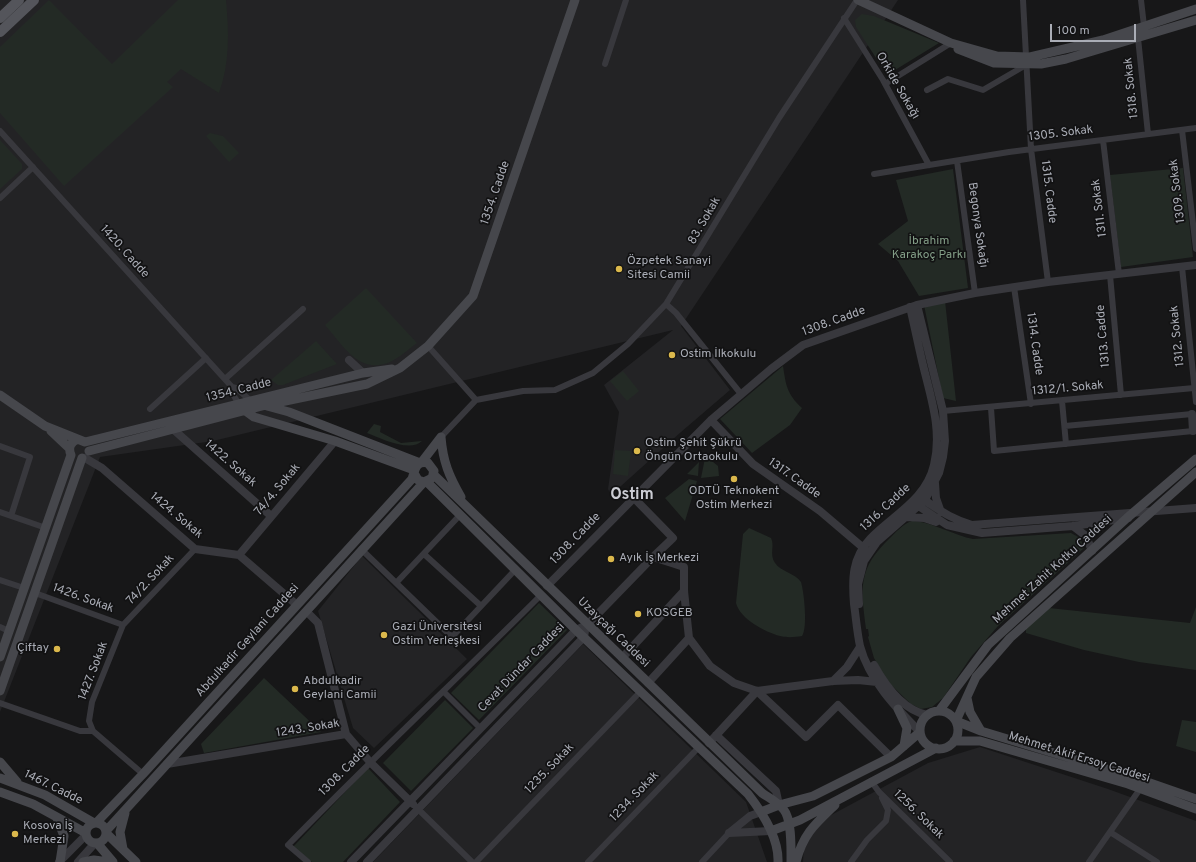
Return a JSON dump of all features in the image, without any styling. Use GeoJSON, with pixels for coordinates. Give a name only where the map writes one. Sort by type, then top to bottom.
{"type":"FeatureCollection","features":[{"type":"Feature","properties":{"kind":"main road"},"geometry":{"type":"LineString","coordinates":[[0,18],[19,0]]}},
{"type":"Feature","properties":{"kind":"main road"},"geometry":{"type":"LineString","coordinates":[[0,32],[34,0]]}},
{"type":"Feature","properties":{"kind":"main road","name":"1354. Cadde"},"geometry":{"type":"LineString","coordinates":[[70,451],[78,459],[86,455],[174,430],[246,412],[266,405],[367,384],[400,368],[428,346],[473,296],[575,0]]}},
{"type":"Feature","properties":{"kind":"main road"},"geometry":{"type":"LineString","coordinates":[[858,0],[951,43],[956,49],[994,62],[1066,59],[1196,20]]}},
{"type":"Feature","properties":{"kind":"main road"},"geometry":{"type":"LineString","coordinates":[[1026,61],[1103,40],[1196,9]]}},
{"type":"Feature","properties":{"kind":"main road","name":"1354. Cadde"},"geometry":{"type":"LineString","coordinates":[[0,658],[46,528],[70,451],[71,443],[239,404],[363,373],[400,368]]}},
{"type":"Feature","properties":{"kind":"main road"},"geometry":{"type":"LineString","coordinates":[[363,373],[367,384]]}},
{"type":"Feature","properties":{"kind":"main road"},"geometry":{"type":"LineString","coordinates":[[351,376],[355,387]]}},
{"type":"Feature","properties":{"kind":"main road"},"geometry":{"type":"LineString","coordinates":[[0,395],[45,426],[70,451]]}},
{"type":"Feature","properties":{"kind":"main road"},"geometry":{"type":"LineString","coordinates":[[300,399],[298,410],[301,417]]}},
{"type":"Feature","properties":{"kind":"main road"},"geometry":{"type":"LineString","coordinates":[[251,401],[301,417],[417,467]]}},
{"type":"Feature","properties":{"kind":"main road"},"geometry":{"type":"LineString","coordinates":[[239,404],[246,412],[254,417],[417,467]]}},
{"type":"Feature","properties":{"kind":"main road"},"geometry":{"type":"LineString","coordinates":[[0,691],[86,455],[82,441],[45,426]]}},
{"type":"Feature","properties":{"kind":"main road"},"geometry":{"type":"LineString","coordinates":[[434,473],[441,437]]}},
{"type":"Feature","properties":{"kind":"main road"},"geometry":{"type":"LineString","coordinates":[[441,437],[442,457],[446,468],[466,506]]}},
{"type":"Feature","properties":{"kind":"main road","name":"Abdulkadir Geylani Caddesi"},"geometry":{"type":"LineString","coordinates":[[95,823],[143,774],[412,479],[417,467],[441,437]]}},
{"type":"Feature","properties":{"kind":"main road","name":"Mehmet Zahit Kotku Caddesi"},"geometry":{"type":"LineString","coordinates":[[939,711],[988,645],[1128,518],[1196,459]]}},
{"type":"Feature","properties":{"kind":"main road","name":"Uzayçağı Caddesi"},"geometry":{"type":"LineString","coordinates":[[771,831],[761,812],[748,794],[576,630],[460,515],[425,482],[416,478],[417,467],[428,463],[434,473],[466,506],[587,625],[762,793],[779,805]]}},
{"type":"Feature","properties":{"kind":"main road","name":"Mehmet Zahit Kotku Caddesi"},"geometry":{"type":"LineString","coordinates":[[956,721],[976,677],[1010,638],[1196,472]]}},
{"type":"Feature","properties":{"kind":"main road","name":"Abdulkadir Geylani Caddesi"},"geometry":{"type":"LineString","coordinates":[[106,832],[307,612],[361,550],[434,473]]}},
{"type":"Feature","properties":{"kind":"main road"},"geometry":{"type":"LineString","coordinates":[[297,605],[307,612]]}},
{"type":"Feature","properties":{"kind":"main road"},"geometry":{"type":"LineString","coordinates":[[967,698],[970,712],[981,731]]}},
{"type":"Feature","properties":{"kind":"main road"},"geometry":{"type":"LineString","coordinates":[[898,709],[907,728],[904,746]]}},
{"type":"Feature","properties":{"kind":"main road"},"geometry":{"type":"LineString","coordinates":[[778,862],[776,846],[771,831],[788,825],[936,748],[946,747],[954,742],[958,732],[956,721],[949,713],[939,711],[927,715],[921,723],[920,732],[926,743],[936,748]]}},
{"type":"Feature","properties":{"kind":"main road","name":"Mehmet Akif Ersoy Caddesi"},"geometry":{"type":"LineString","coordinates":[[956,721],[981,731],[1130,776],[1196,799]]}},
{"type":"Feature","properties":{"kind":"main road"},"geometry":{"type":"LineString","coordinates":[[761,812],[779,805],[813,796],[891,757],[920,732]]}},
{"type":"Feature","properties":{"kind":"main road","name":"Mehmet Akif Ersoy Caddesi"},"geometry":{"type":"LineString","coordinates":[[954,742],[980,741],[1140,789],[1196,809]]}},
{"type":"Feature","properties":{"kind":"main road"},"geometry":{"type":"LineString","coordinates":[[0,762],[7,772],[19,784]]}},
{"type":"Feature","properties":{"kind":"main road"},"geometry":{"type":"LineString","coordinates":[[143,774],[152,782]]}},
{"type":"Feature","properties":{"kind":"main road","name":"1467. Cadde"},"geometry":{"type":"LineString","coordinates":[[0,778],[45,795],[95,823]]}},
{"type":"Feature","properties":{"kind":"main road","name":"1467. Cadde"},"geometry":{"type":"LineString","coordinates":[[0,792],[33,804],[86,834]]}},
{"type":"Feature","properties":{"kind":"main road"},"geometry":{"type":"LineString","coordinates":[[796,862],[803,839],[811,828],[845,795]]}},
{"type":"Feature","properties":{"kind":"main road"},"geometry":{"type":"LineString","coordinates":[[779,805],[787,815],[792,845],[791,862]]}},
{"type":"Feature","properties":{"kind":"main road"},"geometry":{"type":"LineString","coordinates":[[123,849],[120,832],[125,812]]}},
{"type":"Feature","properties":{"kind":"main road"},"geometry":{"type":"LineString","coordinates":[[58,818],[64,836],[60,862]]}},
{"type":"Feature","properties":{"kind":"main road"},"geometry":{"type":"LineString","coordinates":[[106,832],[104,839],[96,843],[90,842],[86,834],[89,826],[95,823],[101,825],[136,862]]}},
{"type":"Feature","properties":{"kind":"main road"},"geometry":{"type":"LineString","coordinates":[[96,843],[113,862]]}},
{"type":"Feature","properties":{"kind":"main road"},"geometry":{"type":"LineString","coordinates":[[83,862],[94,860],[110,862]]}},
{"type":"Feature","properties":{"kind":"street"},"geometry":{"type":"LineString","coordinates":[[604,64],[626,0]]}},
{"type":"Feature","properties":{"kind":"street","name":"83. Sokak"},"geometry":{"type":"LineString","coordinates":[[476,400],[523,391],[555,390],[593,373],[628,344],[666,304],[779,118],[844,18],[858,0]]}},
{"type":"Feature","properties":{"kind":"street","name":"1315. Cadde"},"geometry":{"type":"LineString","coordinates":[[1023,0],[1031,149],[1048,282]]}},
{"type":"Feature","properties":{"kind":"street"},"geometry":{"type":"LineString","coordinates":[[1141,0],[1144,26]]}},
{"type":"Feature","properties":{"kind":"street","name":"Orkide Sokağı"},"geometry":{"type":"LineString","coordinates":[[844,18],[885,84],[929,165]]}},
{"type":"Feature","properties":{"kind":"street","name":"1318. Sokak"},"geometry":{"type":"LineString","coordinates":[[1138,38],[1148,134]]}},
{"type":"Feature","properties":{"kind":"street"},"geometry":{"type":"LineString","coordinates":[[885,84],[951,43]]}},
{"type":"Feature","properties":{"kind":"street"},"geometry":{"type":"LineString","coordinates":[[927,90],[948,79],[983,90],[1026,61]]}},
{"type":"Feature","properties":{"kind":"street","name":"1305. Sokak"},"geometry":{"type":"LineString","coordinates":[[874,174],[1031,149],[1196,128]]}},
{"type":"Feature","properties":{"kind":"street","name":"1309. Sokak"},"geometry":{"type":"LineString","coordinates":[[1182,130],[1196,249]]}},
{"type":"Feature","properties":{"kind":"street","name":"1420. Cadde"},"geometry":{"type":"LineString","coordinates":[[0,131],[232,387],[236,388],[251,401]]}},
{"type":"Feature","properties":{"kind":"street","name":"1311. Sokak"},"geometry":{"type":"LineString","coordinates":[[1103,140],[1119,274]]}},
{"type":"Feature","properties":{"kind":"street","name":"Begonya Sokağı"},"geometry":{"type":"LineString","coordinates":[[957,160],[975,293]]}},
{"type":"Feature","properties":{"kind":"street"},"geometry":{"type":"LineString","coordinates":[[0,198],[33,167]]}},
{"type":"Feature","properties":{"kind":"street","name":"1308. Cadde"},"geometry":{"type":"LineString","coordinates":[[547,586],[633,497],[711,420],[803,345],[914,306],[975,293],[1048,282],[1196,265]]}},
{"type":"Feature","properties":{"kind":"street","name":"1312. Sokak"},"geometry":{"type":"LineString","coordinates":[[1182,267],[1193,347],[1194,388],[1196,402]]}},
{"type":"Feature","properties":{"kind":"street","name":"1313. Cadde"},"geometry":{"type":"LineString","coordinates":[[1110,275],[1121,395]]}},
{"type":"Feature","properties":{"kind":"street","name":"1314. Cadde"},"geometry":{"type":"LineString","coordinates":[[1014,287],[1031,404]]}},
{"type":"Feature","properties":{"kind":"street"},"geometry":{"type":"LineString","coordinates":[[666,304],[676,313],[741,394]]}},
{"type":"Feature","properties":{"kind":"street","name":"1316. Cadde"},"geometry":{"type":"LineString","coordinates":[[914,306],[943,411],[946,441],[942,462],[936,480],[906,517],[856,560],[853,582],[856,622],[860,647],[877,682],[898,709],[920,732]]}},
{"type":"Feature","properties":{"kind":"street","name":"1316. Cadde"},"geometry":{"type":"LineString","coordinates":[[914,306],[936,419],[934,465],[919,501],[871,539],[866,550],[858,584],[860,618],[870,658],[882,679],[908,708],[918,713],[927,715]]}},
{"type":"Feature","properties":{"kind":"street"},"geometry":{"type":"LineString","coordinates":[[225,378],[303,309]]}},
{"type":"Feature","properties":{"kind":"street"},"geometry":{"type":"LineString","coordinates":[[428,346],[476,400],[441,437]]}},
{"type":"Feature","properties":{"kind":"street"},"geometry":{"type":"LineString","coordinates":[[150,409],[206,358]]}},
{"type":"Feature","properties":{"kind":"street"},"geometry":{"type":"LineString","coordinates":[[351,376],[349,360],[363,373]]}},
{"type":"Feature","properties":{"kind":"street","name":"1420. Cadde"},"geometry":{"type":"LineString","coordinates":[[232,387],[232,393],[239,404]]}},
{"type":"Feature","properties":{"kind":"street","name":"1312/1. Sokak"},"geometry":{"type":"LineString","coordinates":[[943,411],[991,408],[1194,388]]}},
{"type":"Feature","properties":{"kind":"street"},"geometry":{"type":"LineString","coordinates":[[1062,401],[1066,444]]}},
{"type":"Feature","properties":{"kind":"street"},"geometry":{"type":"LineString","coordinates":[[991,408],[994,451],[1193,431],[1192,414],[1065,426]]}},
{"type":"Feature","properties":{"kind":"street","name":"1317. Cadde"},"geometry":{"type":"LineString","coordinates":[[711,420],[753,464],[820,511],[866,550]]}},
{"type":"Feature","properties":{"kind":"street","name":"1422. Sokak"},"geometry":{"type":"LineString","coordinates":[[174,430],[271,516]]}},
{"type":"Feature","properties":{"kind":"street","name":"74/4. Sokak"},"geometry":{"type":"LineString","coordinates":[[239,555],[335,441]]}},
{"type":"Feature","properties":{"kind":"street"},"geometry":{"type":"LineString","coordinates":[[0,446],[30,457],[11,516]]}},
{"type":"Feature","properties":{"kind":"street","name":"1424. Sokak"},"geometry":{"type":"LineString","coordinates":[[86,455],[195,549],[239,555]]}},
{"type":"Feature","properties":{"kind":"street"},"geometry":{"type":"LineString","coordinates":[[936,480],[936,498],[942,513]]}},
{"type":"Feature","properties":{"kind":"street"},"geometry":{"type":"LineString","coordinates":[[1173,494],[1172,500],[1176,510]]}},
{"type":"Feature","properties":{"kind":"street"},"geometry":{"type":"LineString","coordinates":[[587,625],[672,538],[633,497]]}},
{"type":"Feature","properties":{"kind":"street"},"geometry":{"type":"LineString","coordinates":[[919,501],[958,521],[972,525],[1196,508]]}},
{"type":"Feature","properties":{"kind":"street"},"geometry":{"type":"LineString","coordinates":[[919,501],[947,526]]}},
{"type":"Feature","properties":{"kind":"street"},"geometry":{"type":"LineString","coordinates":[[906,517],[924,518],[947,526],[982,533],[1073,526],[1128,518],[1152,511]]}},
{"type":"Feature","properties":{"kind":"street"},"geometry":{"type":"LineString","coordinates":[[0,512],[46,528]]}},
{"type":"Feature","properties":{"kind":"street"},"geometry":{"type":"LineString","coordinates":[[396,583],[460,515]]}},
{"type":"Feature","properties":{"kind":"street"},"geometry":{"type":"LineString","coordinates":[[1073,526],[1086,536],[1092,551]]}},
{"type":"Feature","properties":{"kind":"street","name":"74/2. Sokak"},"geometry":{"type":"LineString","coordinates":[[123,625],[195,549]]}},
{"type":"Feature","properties":{"kind":"street"},"geometry":{"type":"LineString","coordinates":[[361,550],[452,637],[515,570]]}},
{"type":"Feature","properties":{"kind":"street"},"geometry":{"type":"LineString","coordinates":[[424,554],[481,606]]}},
{"type":"Feature","properties":{"kind":"street"},"geometry":{"type":"LineString","coordinates":[[239,555],[297,605]]}},
{"type":"Feature","properties":{"kind":"street"},"geometry":{"type":"LineString","coordinates":[[653,557],[684,567],[684,591],[689,638],[710,666],[734,683],[757,691],[806,737],[838,705],[891,757]]}},
{"type":"Feature","properties":{"kind":"street"},"geometry":{"type":"LineString","coordinates":[[0,580],[24,588]]}},
{"type":"Feature","properties":{"kind":"street"},"geometry":{"type":"LineString","coordinates":[[622,658],[684,591]]}},
{"type":"Feature","properties":{"kind":"street","name":"1426. Sokak"},"geometry":{"type":"LineString","coordinates":[[35,594],[123,625]]}},
{"type":"Feature","properties":{"kind":"street","name":"1308. Cadde"},"geometry":{"type":"LineString","coordinates":[[308,862],[288,845],[370,762],[444,692],[541,595]]}},
{"type":"Feature","properties":{"kind":"street"},"geometry":{"type":"LineString","coordinates":[[307,612],[318,623],[346,734]]}},
{"type":"Feature","properties":{"kind":"street","name":"1427. Sokak"},"geometry":{"type":"LineString","coordinates":[[92,731],[89,721],[92,702],[123,625]]}},
{"type":"Feature","properties":{"kind":"street","name":"Cevat Dündar Caddesi"},"geometry":{"type":"LineString","coordinates":[[351,862],[576,630],[587,625]]}},
{"type":"Feature","properties":{"kind":"street","name":"Cevat Dündar Caddesi"},"geometry":{"type":"LineString","coordinates":[[367,862],[584,637],[587,625]]}},
{"type":"Feature","properties":{"kind":"street"},"geometry":{"type":"LineString","coordinates":[[0,627],[10,631]]}},
{"type":"Feature","properties":{"kind":"street"},"geometry":{"type":"LineString","coordinates":[[648,684],[689,638]]}},
{"type":"Feature","properties":{"kind":"street"},"geometry":{"type":"LineString","coordinates":[[833,681],[847,667],[860,647]]}},
{"type":"Feature","properties":{"kind":"street"},"geometry":{"type":"LineString","coordinates":[[709,743],[757,691],[833,681],[858,680],[877,682]]}},
{"type":"Feature","properties":{"kind":"street","name":"1235. Sokak"},"geometry":{"type":"LineString","coordinates":[[476,862],[641,691]]}},
{"type":"Feature","properties":{"kind":"street"},"geometry":{"type":"LineString","coordinates":[[444,692],[480,728]]}},
{"type":"Feature","properties":{"kind":"street"},"geometry":{"type":"LineString","coordinates":[[0,704],[80,731],[92,731],[143,774]]}},
{"type":"Feature","properties":{"kind":"street","name":"1243. Sokak"},"geometry":{"type":"LineString","coordinates":[[167,764],[346,734],[370,762],[472,862]]}},
{"type":"Feature","properties":{"kind":"street"},"geometry":{"type":"LineString","coordinates":[[716,735],[776,791],[779,805]]}},
{"type":"Feature","properties":{"kind":"street","name":"1234. Sokak"},"geometry":{"type":"LineString","coordinates":[[588,862],[699,747]]}},
{"type":"Feature","properties":{"kind":"street","name":"1256. Sokak"},"geometry":{"type":"LineString","coordinates":[[871,781],[879,792],[950,862]]}},
{"type":"Feature","properties":{"kind":"street"},"geometry":{"type":"LineString","coordinates":[[1089,862],[1140,789]]}},
{"type":"Feature","properties":{"kind":"street"},"geometry":{"type":"LineString","coordinates":[[851,862],[867,840],[886,821],[888,810],[879,792]]}},
{"type":"Feature","properties":{"kind":"street"},"geometry":{"type":"LineString","coordinates":[[702,862],[729,833],[750,816],[761,812]]}},
{"type":"Feature","properties":{"kind":"street"},"geometry":{"type":"LineString","coordinates":[[729,833],[771,831]]}},
{"type":"Feature","properties":{"kind":"street"},"geometry":{"type":"LineString","coordinates":[[1110,832],[1157,862]]}},
{"type":"Feature","properties":{"kind":"street"},"geometry":{"type":"LineString","coordinates":[[60,862],[86,834]]}},
{"type":"Feature","properties":{"kind":"street"},"geometry":{"type":"LineString","coordinates":[[78,862],[96,843]]}},
{"type":"Feature","properties":{"kind":"street"},"geometry":{"type":"LineString","coordinates":[[940,862],[945,857]]}},
{"type":"Feature","properties":{"kind":"shaded area"},"geometry":{"type":"Polygon","coordinates":[[[0,0],[898,0],[681,326],[730,390],[611,495],[608,489],[619,412],[604,385],[673,330],[213,441],[100,457],[0,712],[0,0]]]}},
{"type":"Feature","properties":{"kind":"shaded area","name":"Gazi Üniversitesi Ostim Yerleşkesi"},"geometry":{"type":"Polygon","coordinates":[[[362,556],[467,659],[374,748],[353,728],[318,611],[362,556]]]}},
{"type":"Feature","properties":{"kind":"shaded area"},"geometry":{"type":"Polygon","coordinates":[[[583,644],[746,802],[767,862],[373,862],[583,644]]]}},
{"type":"Feature","properties":{"kind":"shaded area"},"geometry":{"type":"Polygon","coordinates":[[[980,747],[1108,789],[1196,821],[1196,862],[803,862],[804,844],[822,820],[928,763],[980,747]]]}},
{"type":"Feature","properties":{"kind":"green space"},"geometry":{"type":"Polygon","coordinates":[[[49,0],[112,64],[178,0],[226,0],[228,47],[223,82],[219,93],[181,69],[167,82],[173,87],[64,186],[0,113],[0,47],[49,0]]]}},
{"type":"Feature","properties":{"kind":"green space"},"geometry":{"type":"Polygon","coordinates":[[[862,14],[874,16],[939,43],[887,75],[856,27],[855,20],[862,14]]]}},
{"type":"Feature","properties":{"kind":"green space"},"geometry":{"type":"Polygon","coordinates":[[[210,133],[223,136],[239,153],[229,162],[206,136],[210,133]]]}},
{"type":"Feature","properties":{"kind":"green space"},"geometry":{"type":"Polygon","coordinates":[[[0,140],[22,164],[22,169],[0,189],[0,140]]]}},
{"type":"Feature","properties":{"kind":"green space"},"geometry":{"type":"Polygon","coordinates":[[[1183,168],[1193,257],[1121,267],[1110,175],[1183,168]]]}},
{"type":"Feature","properties":{"kind":"green space","name":"İbrahim Karakoç Parkı"},"geometry":{"type":"Polygon","coordinates":[[[953,169],[968,288],[919,296],[898,261],[878,244],[908,221],[896,180],[953,169]]]}},
{"type":"Feature","properties":{"kind":"green space"},"geometry":{"type":"Polygon","coordinates":[[[366,288],[417,343],[392,361],[381,365],[371,365],[361,362],[346,349],[325,325],[366,288]]]}},
{"type":"Feature","properties":{"kind":"green space"},"geometry":{"type":"Polygon","coordinates":[[[945,301],[956,401],[943,398],[924,305],[945,301]]]}},
{"type":"Feature","properties":{"kind":"green space"},"geometry":{"type":"Polygon","coordinates":[[[316,341],[337,364],[283,385],[278,385],[271,380],[316,341]]]}},
{"type":"Feature","properties":{"kind":"green space"},"geometry":{"type":"Polygon","coordinates":[[[783,366],[785,379],[790,394],[802,408],[790,425],[752,453],[720,419],[783,366]]]}},
{"type":"Feature","properties":{"kind":"green space"},"geometry":{"type":"Polygon","coordinates":[[[623,371],[639,391],[627,401],[610,381],[623,371]]]}},
{"type":"Feature","properties":{"kind":"green space"},"geometry":{"type":"Polygon","coordinates":[[[374,424],[381,426],[380,432],[401,443],[422,441],[410,446],[387,441],[367,433],[374,424]]]}},
{"type":"Feature","properties":{"kind":"green space"},"geometry":{"type":"Polygon","coordinates":[[[615,450],[631,451],[628,476],[613,474],[615,450]]]}},
{"type":"Feature","properties":{"kind":"green space"},"geometry":{"type":"Polygon","coordinates":[[[705,458],[708,458],[718,466],[719,476],[701,478],[705,458]]]}},
{"type":"Feature","properties":{"kind":"green space"},"geometry":{"type":"Polygon","coordinates":[[[699,462],[698,476],[687,474],[699,462]]]}},
{"type":"Feature","properties":{"kind":"green space"},"geometry":{"type":"Polygon","coordinates":[[[689,479],[697,481],[685,521],[665,498],[689,479]]]}},
{"type":"Feature","properties":{"kind":"green space"},"geometry":{"type":"Polygon","coordinates":[[[912,521],[933,525],[973,539],[1071,533],[1080,538],[1084,548],[998,626],[971,657],[943,698],[932,707],[921,709],[911,704],[887,681],[874,658],[868,637],[868,629],[866,629],[863,602],[864,580],[872,560],[879,549],[897,531],[912,521]]]}},
{"type":"Feature","properties":{"kind":"green space"},"geometry":{"type":"Polygon","coordinates":[[[749,528],[771,538],[772,556],[775,563],[795,576],[801,582],[805,618],[804,632],[802,636],[783,637],[774,634],[754,624],[738,609],[736,603],[743,534],[749,528]]]}},
{"type":"Feature","properties":{"kind":"green space"},"geometry":{"type":"Polygon","coordinates":[[[539,603],[567,630],[479,720],[451,693],[539,603]]]}},
{"type":"Feature","properties":{"kind":"green space"},"geometry":{"type":"Polygon","coordinates":[[[1196,607],[1196,670],[1139,662],[1084,650],[1026,633],[1026,628],[1049,608],[1190,623],[1196,607]]]}},
{"type":"Feature","properties":{"kind":"green space"},"geometry":{"type":"Polygon","coordinates":[[[264,678],[321,732],[204,753],[201,744],[264,678]]]}},
{"type":"Feature","properties":{"kind":"green space"},"geometry":{"type":"Polygon","coordinates":[[[445,700],[473,728],[411,791],[383,763],[445,700]]]}},
{"type":"Feature","properties":{"kind":"green space"},"geometry":{"type":"Polygon","coordinates":[[[1182,720],[1196,722],[1196,752],[1176,746],[1182,720]]]}},
{"type":"Feature","properties":{"kind":"green space"},"geometry":{"type":"Polygon","coordinates":[[[368,768],[400,802],[343,862],[312,862],[293,847],[368,768]]]}},
{"type":"Feature","properties":{"kind":"place","name":"Özpetek Sanayi Sitesi Camii"},"geometry":{"type":"Point","coordinates":[619,269]}},
{"type":"Feature","properties":{"kind":"place","name":"Ostim İlkokulu"},"geometry":{"type":"Point","coordinates":[672,355]}},
{"type":"Feature","properties":{"kind":"place","name":"Ostim Şehit Şükrü Öngün Ortaokulu"},"geometry":{"type":"Point","coordinates":[637,451]}},
{"type":"Feature","properties":{"kind":"place","name":"ODTÜ Teknokent Ostim Merkezi"},"geometry":{"type":"Point","coordinates":[734,479]}},
{"type":"Feature","properties":{"kind":"place","name":"Ayık İş Merkezi"},"geometry":{"type":"Point","coordinates":[611,559]}},
{"type":"Feature","properties":{"kind":"place","name":"KOSGEB"},"geometry":{"type":"Point","coordinates":[638,614]}},
{"type":"Feature","properties":{"kind":"place","name":"Gazi Üniversitesi Ostim Yerleşkesi"},"geometry":{"type":"Point","coordinates":[384,635]}},
{"type":"Feature","properties":{"kind":"place","name":"Çiftay"},"geometry":{"type":"Point","coordinates":[57,649]}},
{"type":"Feature","properties":{"kind":"place","name":"Abdulkadir Geylani Camii"},"geometry":{"type":"Point","coordinates":[295,689]}},
{"type":"Feature","properties":{"kind":"place","name":"Kosova İş Merkezi"},"geometry":{"type":"Point","coordinates":[15,834]}},
{"type":"Feature","properties":{"kind":"district","name":"Ostim"},"geometry":{"type":"Point","coordinates":[632,496]}}]}
